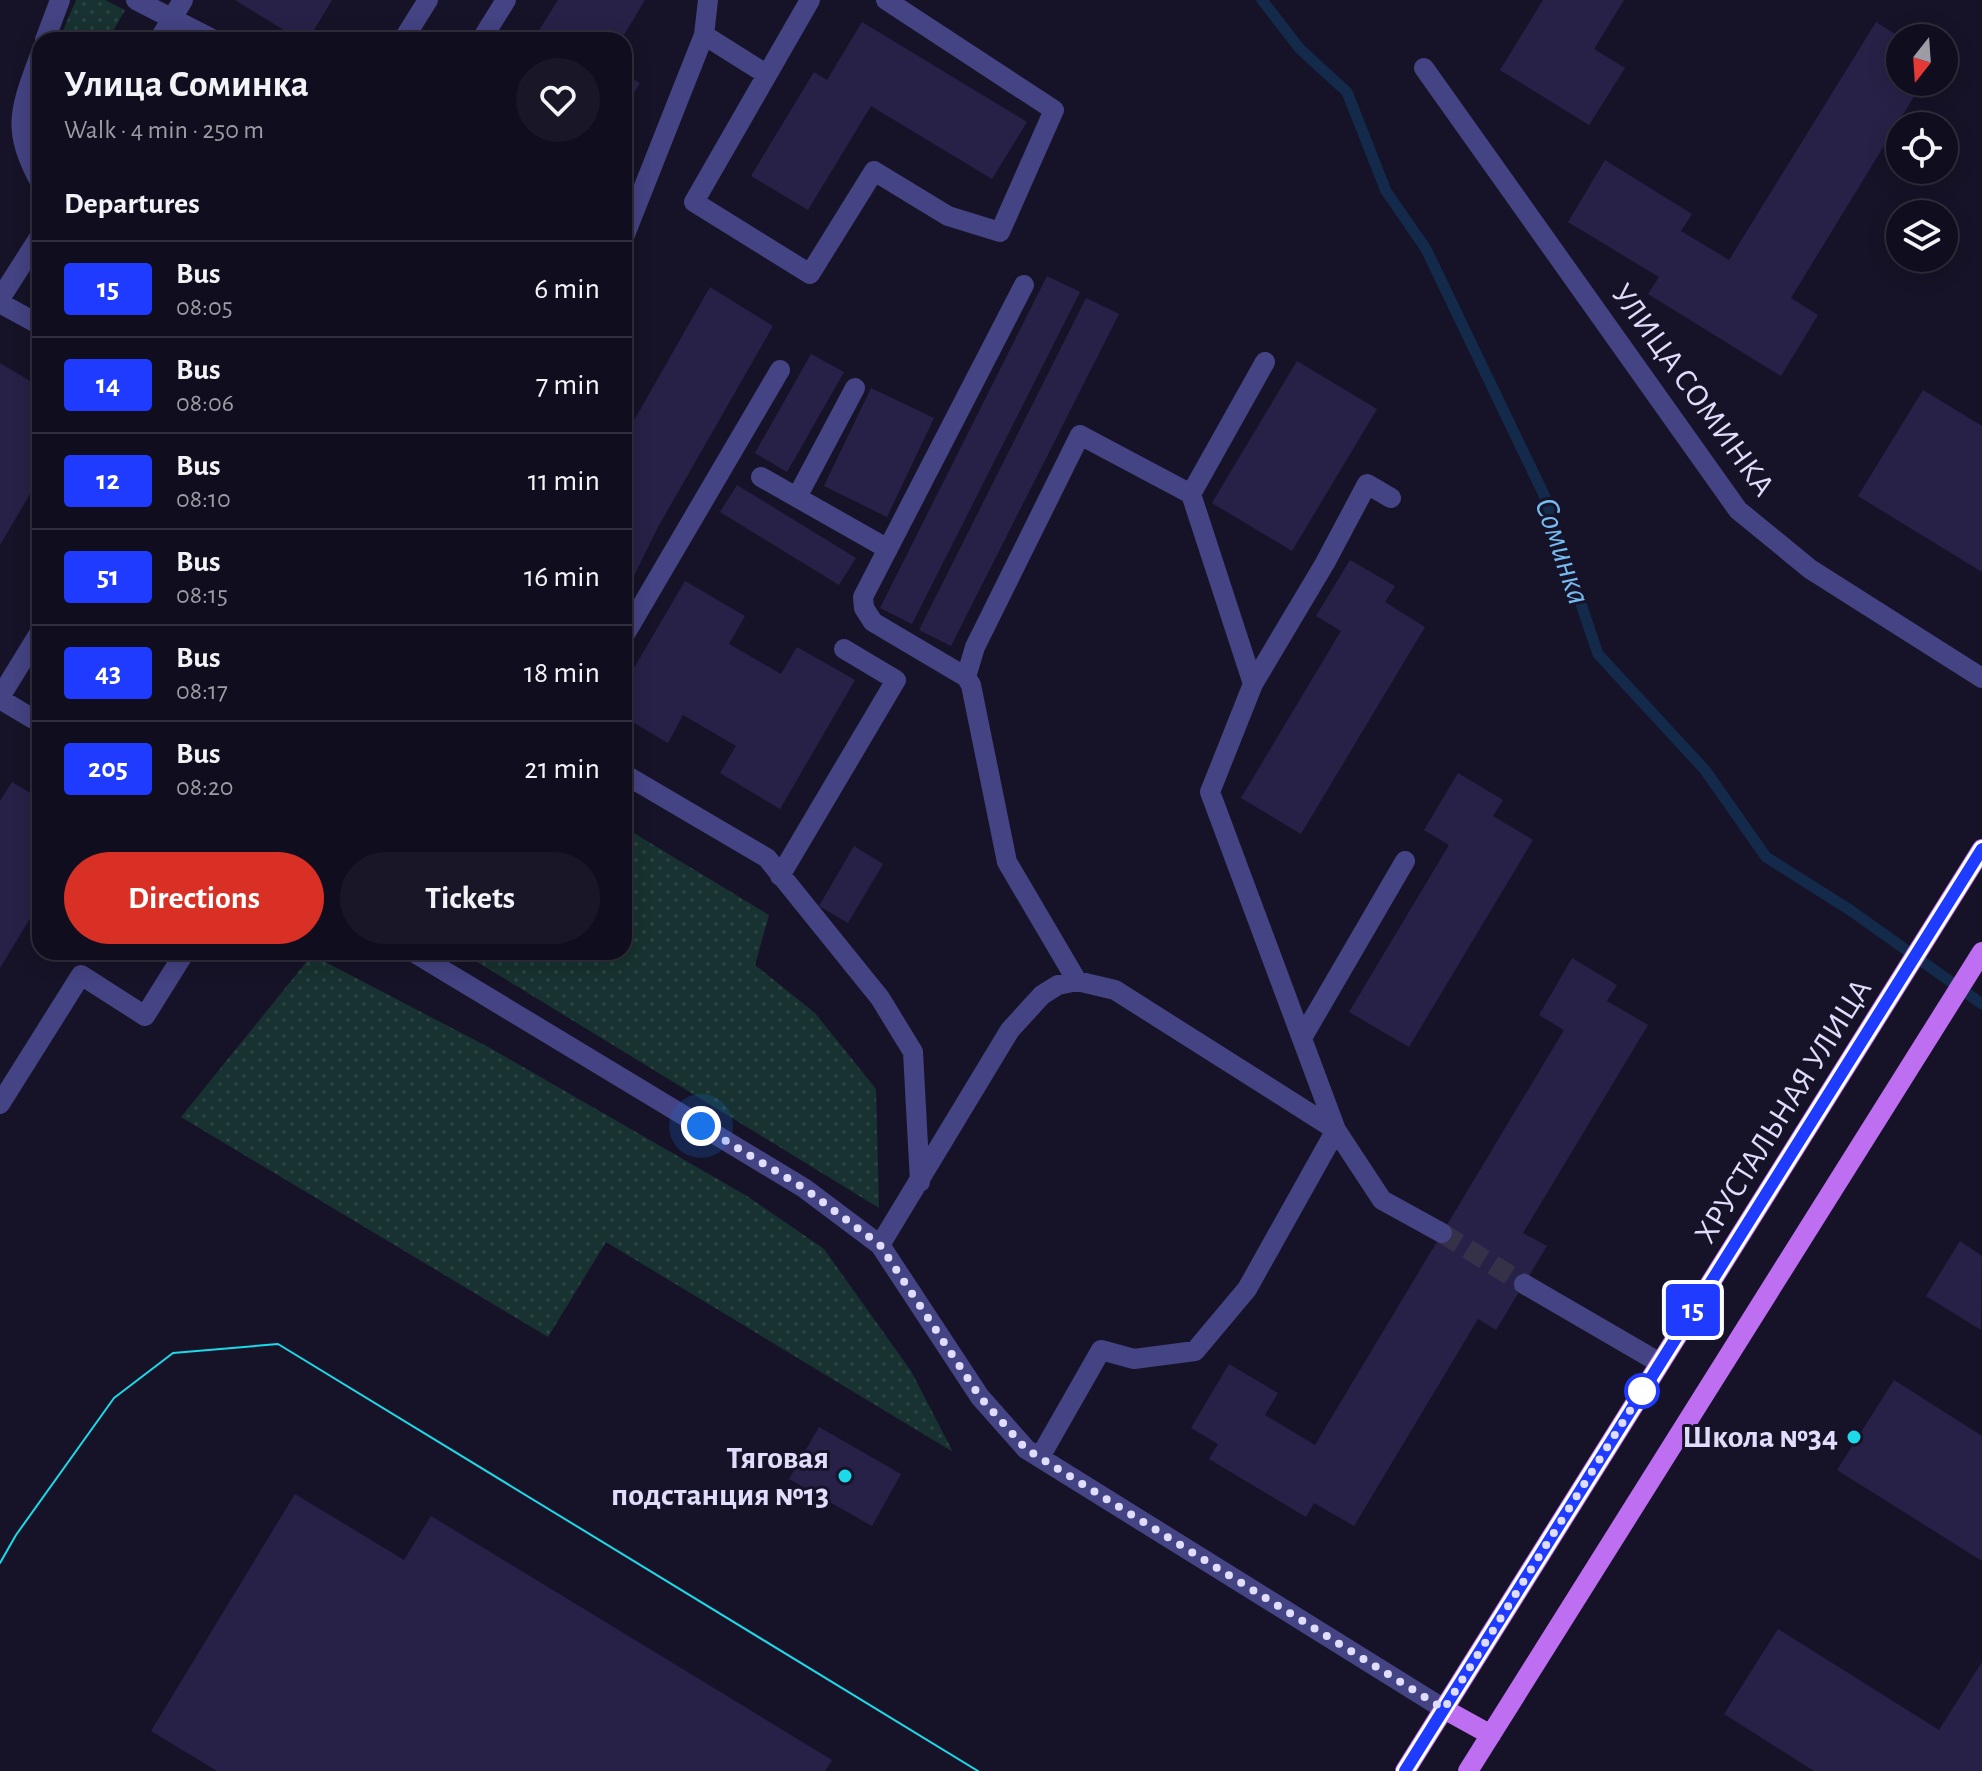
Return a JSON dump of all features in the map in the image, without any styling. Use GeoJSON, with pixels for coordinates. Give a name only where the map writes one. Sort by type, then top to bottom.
{"type":"FeatureCollection","features":[{"type":"Feature","properties":{"kind":"main road","name":"ХРУСТАЛЬНАЯ УЛИЦА"},"geometry":{"type":"LineString","coordinates":[[1405,1771],[1982,849]]}},
{"type":"Feature","properties":{"kind":"main road"},"geometry":{"type":"LineString","coordinates":[[1468,1771],[1982,952]]}},
{"type":"Feature","properties":{"kind":"main road"},"geometry":{"type":"LineString","coordinates":[[1444,1709],[1491,1735]]}},
{"type":"Feature","properties":{"kind":"street"},"geometry":{"type":"LineString","coordinates":[[48,32],[60,0]]}},
{"type":"Feature","properties":{"kind":"street"},"geometry":{"type":"LineString","coordinates":[[136,0],[199,32]]}},
{"type":"Feature","properties":{"kind":"street"},"geometry":{"type":"LineString","coordinates":[[164,32],[183,0]]}},
{"type":"Feature","properties":{"kind":"street"},"geometry":{"type":"LineString","coordinates":[[408,32],[428,0]]}},
{"type":"Feature","properties":{"kind":"street"},"geometry":{"type":"LineString","coordinates":[[486,32],[506,0]]}},
{"type":"Feature","properties":{"kind":"street"},"geometry":{"type":"LineString","coordinates":[[632,217],[704,35],[708,0]]}},
{"type":"Feature","properties":{"kind":"street"},"geometry":{"type":"LineString","coordinates":[[810,0],[694,202],[810,274],[874,171],[948,216],[1000,232],[1054,110],[886,0]]}},
{"type":"Feature","properties":{"kind":"street"},"geometry":{"type":"LineString","coordinates":[[704,35],[766,74]]}},
{"type":"Feature","properties":{"kind":"street","name":"УЛИЦА СОМИНКА"},"geometry":{"type":"LineString","coordinates":[[1424,68],[1738,510],[1810,569],[1982,678]]}},
{"type":"Feature","properties":{"kind":"street"},"geometry":{"type":"LineString","coordinates":[[32,81],[19,122],[24,152],[32,167]]}},
{"type":"Feature","properties":{"kind":"street"},"geometry":{"type":"LineString","coordinates":[[32,249],[0,301],[32,320]]}},
{"type":"Feature","properties":{"kind":"street"},"geometry":{"type":"LineString","coordinates":[[1024,285],[863,597],[868,616],[883,630],[966,677],[971,685],[1007,862],[1077,981]]}},
{"type":"Feature","properties":{"kind":"street"},"geometry":{"type":"LineString","coordinates":[[1191,494],[1265,362]]}},
{"type":"Feature","properties":{"kind":"street"},"geometry":{"type":"LineString","coordinates":[[632,622],[780,370]]}},
{"type":"Feature","properties":{"kind":"street"},"geometry":{"type":"LineString","coordinates":[[797,497],[855,388]]}},
{"type":"Feature","properties":{"kind":"street"},"geometry":{"type":"LineString","coordinates":[[966,677],[975,647],[1080,435],[1191,494],[1253,684]]}},
{"type":"Feature","properties":{"kind":"street"},"geometry":{"type":"LineString","coordinates":[[761,477],[888,549]]}},
{"type":"Feature","properties":{"kind":"street"},"geometry":{"type":"LineString","coordinates":[[1391,498],[1367,484],[1325,563],[1253,684],[1210,792],[1336,1130],[1382,1200],[1442,1233]]}},
{"type":"Feature","properties":{"kind":"street"},"geometry":{"type":"LineString","coordinates":[[32,645],[0,698],[32,718]]}},
{"type":"Feature","properties":{"kind":"street"},"geometry":{"type":"LineString","coordinates":[[780,876],[896,680],[844,649]]}},
{"type":"Feature","properties":{"kind":"street"},"geometry":{"type":"LineString","coordinates":[[632,779],[767,858],[880,998],[913,1052],[920,1182]]}},
{"type":"Feature","properties":{"kind":"street"},"geometry":{"type":"LineString","coordinates":[[1302,1038],[1405,861]]}},
{"type":"Feature","properties":{"kind":"street"},"geometry":{"type":"LineString","coordinates":[[0,1104],[81,975],[145,1016],[180,960]]}},
{"type":"Feature","properties":{"kind":"street"},"geometry":{"type":"LineString","coordinates":[[426,960],[804,1188],[880,1245],[980,1397],[1026,1449],[1444,1709]]}},
{"type":"Feature","properties":{"kind":"street"},"geometry":{"type":"LineString","coordinates":[[880,1245],[1010,1030],[1042,995],[1058,985],[1077,981],[1115,990],[1336,1130]]}},
{"type":"Feature","properties":{"kind":"street"},"geometry":{"type":"LineString","coordinates":[[1040,1457],[1101,1350],[1134,1359],[1195,1351],[1247,1289],[1336,1130]]}},
{"type":"Feature","properties":{"kind":"street"},"geometry":{"type":"LineString","coordinates":[[1524,1284],[1660,1363]]}},
{"type":"Feature","properties":{"kind":"green space"},"geometry":{"type":"Polygon","coordinates":[[[76,0],[105,0],[125,10],[113,32],[62,32],[76,0]]]}},
{"type":"Feature","properties":{"kind":"green space"},"geometry":{"type":"Polygon","coordinates":[[[632,832],[769,915],[755,965],[815,1013],[876,1089],[879,1208],[474,960],[632,960],[632,832]]]}},
{"type":"Feature","properties":{"kind":"green space"},"geometry":{"type":"Polygon","coordinates":[[[308,960],[322,960],[492,1049],[747,1196],[824,1249],[911,1371],[953,1452],[606,1242],[548,1337],[181,1117],[308,960]]]}},
{"type":"Feature","properties":{"kind":"building"},"geometry":{"type":"Polygon","coordinates":[[[235,0],[332,0],[313,32],[287,32],[235,0]]]}},
{"type":"Feature","properties":{"kind":"building"},"geometry":{"type":"Polygon","coordinates":[[[558,0],[645,0],[626,32],[538,32],[558,0]]]}},
{"type":"Feature","properties":{"kind":"building"},"geometry":{"type":"Polygon","coordinates":[[[1543,0],[1624,0],[1594,49],[1625,68],[1589,125],[1500,70],[1543,0]]]}},
{"type":"Feature","properties":{"kind":"building"},"geometry":{"type":"Polygon","coordinates":[[[862,22],[1027,122],[992,179],[871,106],[808,210],[751,176],[814,72],[827,80],[862,22]]]}},
{"type":"Feature","properties":{"kind":"building"},"geometry":{"type":"Polygon","coordinates":[[[1876,22],[1886,28],[1886,96],[1914,96],[1905,112],[1886,112],[1886,143],[1791,298],[1818,315],[1781,376],[1648,294],[1659,277],[1568,222],[1605,160],[1692,214],[1681,231],[1729,260],[1876,22]]]}},
{"type":"Feature","properties":{"kind":"building"},"geometry":{"type":"Polygon","coordinates":[[[632,78],[640,83],[632,96],[632,78]]]}},
{"type":"Feature","properties":{"kind":"building"},"geometry":{"type":"Polygon","coordinates":[[[1047,276],[1080,292],[912,624],[880,608],[1047,276]]]}},
{"type":"Feature","properties":{"kind":"building"},"geometry":{"type":"Polygon","coordinates":[[[710,287],[773,326],[658,527],[632,580],[632,424],[710,287]]]}},
{"type":"Feature","properties":{"kind":"building"},"geometry":{"type":"Polygon","coordinates":[[[1086,298],[1119,314],[951,646],[919,630],[1086,298]]]}},
{"type":"Feature","properties":{"kind":"building"},"geometry":{"type":"Polygon","coordinates":[[[811,354],[844,372],[787,472],[755,453],[811,354]]]}},
{"type":"Feature","properties":{"kind":"building"},"geometry":{"type":"Polygon","coordinates":[[[1297,361],[1377,409],[1292,551],[1212,503],[1297,361]]]}},
{"type":"Feature","properties":{"kind":"building"},"geometry":{"type":"Polygon","coordinates":[[[0,363],[32,382],[32,491],[0,545],[0,363]]]}},
{"type":"Feature","properties":{"kind":"building"},"geometry":{"type":"Polygon","coordinates":[[[871,388],[934,418],[887,517],[824,486],[871,388]]]}},
{"type":"Feature","properties":{"kind":"building"},"geometry":{"type":"Polygon","coordinates":[[[1923,390],[1982,426],[1982,572],[1858,496],[1923,390]]]}},
{"type":"Feature","properties":{"kind":"building"},"geometry":{"type":"Polygon","coordinates":[[[737,485],[856,558],[839,585],[720,512],[737,485]]]}},
{"type":"Feature","properties":{"kind":"building"},"geometry":{"type":"Polygon","coordinates":[[[1350,560],[1395,586],[1385,602],[1425,627],[1301,834],[1241,798],[1341,631],[1316,616],[1350,560]]]}},
{"type":"Feature","properties":{"kind":"building"},"geometry":{"type":"Polygon","coordinates":[[[685,581],[745,616],[729,644],[781,674],[797,647],[855,680],[780,809],[720,773],[736,746],[683,715],[668,743],[632,722],[632,671],[685,581]]]}},
{"type":"Feature","properties":{"kind":"building"},"geometry":{"type":"Polygon","coordinates":[[[1458,773],[1503,800],[1493,816],[1533,840],[1409,1047],[1349,1012],[1449,845],[1424,830],[1458,773]]]}},
{"type":"Feature","properties":{"kind":"building"},"geometry":{"type":"Polygon","coordinates":[[[12,782],[32,794],[32,915],[0,968],[0,801],[12,782]]]}},
{"type":"Feature","properties":{"kind":"building"},"geometry":{"type":"Polygon","coordinates":[[[854,846],[883,864],[848,923],[819,906],[854,846]]]}},
{"type":"Feature","properties":{"kind":"building"},"geometry":{"type":"Polygon","coordinates":[[[1572,958],[1617,985],[1607,1001],[1648,1025],[1523,1233],[1547,1246],[1496,1330],[1478,1319],[1354,1526],[1314,1503],[1306,1517],[1209,1459],[1218,1444],[1191,1428],[1229,1364],[1278,1393],[1265,1415],[1315,1445],[1564,1030],[1539,1015],[1572,958]]]}},
{"type":"Feature","properties":{"kind":"building"},"geometry":{"type":"Polygon","coordinates":[[[1960,1241],[1982,1256],[1981,1330],[1926,1296],[1960,1241]]]}},
{"type":"Feature","properties":{"kind":"building"},"geometry":{"type":"Polygon","coordinates":[[[1894,1380],[1982,1436],[1982,1561],[1837,1470],[1894,1380]]]}},
{"type":"Feature","properties":{"kind":"building","name":"Тяговая подстанция №13"},"geometry":{"type":"Polygon","coordinates":[[[819,1427],[901,1474],[872,1526],[789,1479],[819,1427]]]}},
{"type":"Feature","properties":{"kind":"building"},"geometry":{"type":"Polygon","coordinates":[[[295,1494],[404,1560],[431,1516],[832,1760],[825,1771],[217,1771],[151,1731],[295,1494]]]}},
{"type":"Feature","properties":{"kind":"building"},"geometry":{"type":"Polygon","coordinates":[[[1778,1629],[1939,1730],[1982,1662],[1982,1771],[1814,1771],[1724,1714],[1778,1629]]]}},
{"type":"Feature","properties":{"kind":"waterway","name":"Соминка"},"geometry":{"type":"LineString","coordinates":[[1262,0],[1300,49],[1347,92],[1386,191],[1426,249],[1544,495],[1598,654],[1705,770],[1766,857],[1850,910],[1982,1004]]}},
{"type":"Feature","properties":{"kind":"tunnel"},"geometry":{"type":"LineString","coordinates":[[1442,1233],[1524,1284]]}},
{"type":"Feature","properties":{"kind":"tram line"},"geometry":{"type":"LineString","coordinates":[[0,1563],[16,1535],[114,1398],[173,1353],[278,1344],[978,1771]]}},
{"type":"Feature","properties":{"kind":"bus line","name":"15"},"geometry":{"type":"LineString","coordinates":[[1405,1771],[1982,849]]}},
{"type":"Feature","properties":{"kind":"place","name":"Школа №34"},"geometry":{"type":"Point","coordinates":[1854,1437]}},
{"type":"Feature","properties":{"kind":"place","name":"Тяговая подстанция №13"},"geometry":{"type":"Point","coordinates":[845,1476]}},
{"type":"Feature","properties":{"kind":"route"},"geometry":{"type":"LineString","coordinates":[[701,1126],[804,1188],[880,1245],[980,1397],[1026,1449],[1444,1709],[1646,1385],[1642,1391]]}}]}
